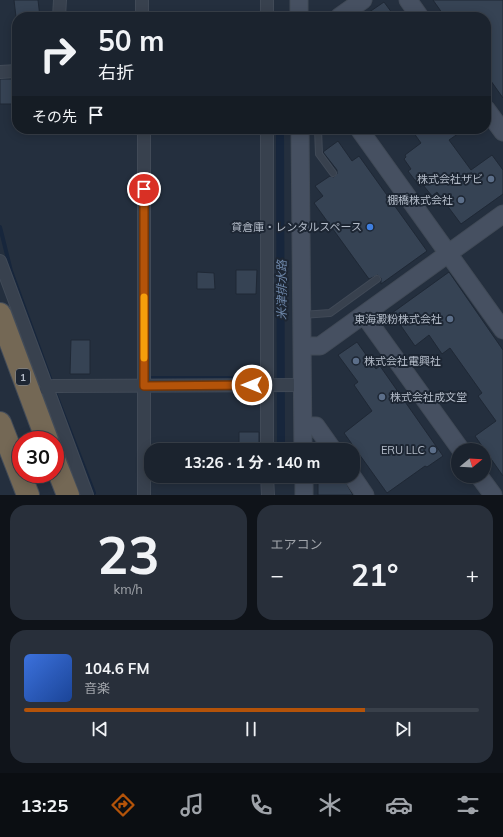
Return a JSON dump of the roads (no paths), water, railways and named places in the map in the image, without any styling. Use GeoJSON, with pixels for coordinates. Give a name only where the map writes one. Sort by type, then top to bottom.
{"type":"FeatureCollection","features":[{"type":"Feature","properties":{"kind":"highway","name":"1"},"geometry":{"type":"LineString","coordinates":[[0,314],[44,431]]}},
{"type":"Feature","properties":{"kind":"highway"},"geometry":{"type":"LineString","coordinates":[[0,423],[28,495]]}},
{"type":"Feature","properties":{"kind":"highway"},"geometry":{"type":"LineString","coordinates":[[56,483],[59,495]]}},
{"type":"Feature","properties":{"kind":"highway"},"geometry":{"type":"LineString","coordinates":[[63,483],[68,495]]}},
{"type":"Feature","properties":{"kind":"street"},"geometry":{"type":"LineString","coordinates":[[59,12],[60,0]]}},
{"type":"Feature","properties":{"kind":"street"},"geometry":{"type":"LineString","coordinates":[[142,0],[142,12]]}},
{"type":"Feature","properties":{"kind":"street"},"geometry":{"type":"LineString","coordinates":[[267,0],[267,12]]}},
{"type":"Feature","properties":{"kind":"street"},"geometry":{"type":"LineString","coordinates":[[300,0],[300,12]]}},
{"type":"Feature","properties":{"kind":"street"},"geometry":{"type":"LineString","coordinates":[[346,12],[363,0]]}},
{"type":"Feature","properties":{"kind":"street"},"geometry":{"type":"LineString","coordinates":[[408,0],[416,12]]}},
{"type":"Feature","properties":{"kind":"street"},"geometry":{"type":"LineString","coordinates":[[0,72],[12,71]]}},
{"type":"Feature","properties":{"kind":"street"},"geometry":{"type":"LineString","coordinates":[[491,116],[503,132]]}},
{"type":"Feature","properties":{"kind":"street"},"geometry":{"type":"LineString","coordinates":[[144,134],[144,495]]}},
{"type":"Feature","properties":{"kind":"street"},"geometry":{"type":"LineString","coordinates":[[267,134],[270,385],[267,443]]}},
{"type":"Feature","properties":{"kind":"street"},"geometry":{"type":"LineString","coordinates":[[300,134],[302,346],[296,385],[303,426],[303,443]]}},
{"type":"Feature","properties":{"kind":"street"},"geometry":{"type":"LineString","coordinates":[[363,134],[503,330]]}},
{"type":"Feature","properties":{"kind":"street"},"geometry":{"type":"LineString","coordinates":[[302,346],[320,346],[503,214]]}},
{"type":"Feature","properties":{"kind":"street"},"geometry":{"type":"LineString","coordinates":[[0,261],[46,389],[87,495]]}},
{"type":"Feature","properties":{"kind":"street"},"geometry":{"type":"LineString","coordinates":[[364,315],[456,443]]}},
{"type":"Feature","properties":{"kind":"street"},"geometry":{"type":"LineString","coordinates":[[46,389],[53,386],[296,385]]}},
{"type":"Feature","properties":{"kind":"street"},"geometry":{"type":"LineString","coordinates":[[303,426],[316,426],[328,443]]}},
{"type":"Feature","properties":{"kind":"street"},"geometry":{"type":"LineString","coordinates":[[268,483],[268,495]]}},
{"type":"Feature","properties":{"kind":"street"},"geometry":{"type":"LineString","coordinates":[[304,483],[304,495]]}},
{"type":"Feature","properties":{"kind":"street"},"geometry":{"type":"LineString","coordinates":[[357,483],[366,495]]}},
{"type":"Feature","properties":{"kind":"street"},"geometry":{"type":"LineString","coordinates":[[485,483],[493,495]]}},
{"type":"Feature","properties":{"kind":"lane"},"geometry":{"type":"LineString","coordinates":[[318,134],[319,154],[333,174]]}},
{"type":"Feature","properties":{"kind":"lane"},"geometry":{"type":"LineString","coordinates":[[302,315],[330,312],[377,279]]}},
{"type":"Feature","properties":{"kind":"water","name":"米津排水路"},"geometry":{"type":"Polygon","coordinates":[[[276,134],[284,134],[285,443],[277,443],[276,134]]]}},
{"type":"Feature","properties":{"kind":"waterway"},"geometry":{"type":"LineString","coordinates":[[0,227],[11,271],[51,381]]}},
{"type":"Feature","properties":{"kind":"waterway"},"geometry":{"type":"LineString","coordinates":[[147,378],[262,378]]}},
{"type":"Feature","properties":{"kind":"waterway"},"geometry":{"type":"LineString","coordinates":[[56,395],[94,493]]}},
{"type":"Feature","properties":{"kind":"place","name":"株式会社ザビ"},"geometry":{"type":"Point","coordinates":[491,179]}},
{"type":"Feature","properties":{"kind":"place","name":"棚橋株式会社"},"geometry":{"type":"Point","coordinates":[461,200]}},
{"type":"Feature","properties":{"kind":"place","name":"貸倉庫・レンタルスペース"},"geometry":{"type":"Point","coordinates":[370,227]}},
{"type":"Feature","properties":{"kind":"place","name":"東海澱粉株式会社"},"geometry":{"type":"Point","coordinates":[450,319]}},
{"type":"Feature","properties":{"kind":"place","name":"株式会社電興社"},"geometry":{"type":"Point","coordinates":[356,361]}},
{"type":"Feature","properties":{"kind":"place","name":"株式会社成文堂"},"geometry":{"type":"Point","coordinates":[382,397]}},
{"type":"Feature","properties":{"kind":"place","name":"ERU LLC"},"geometry":{"type":"Point","coordinates":[433,450]}}]}
